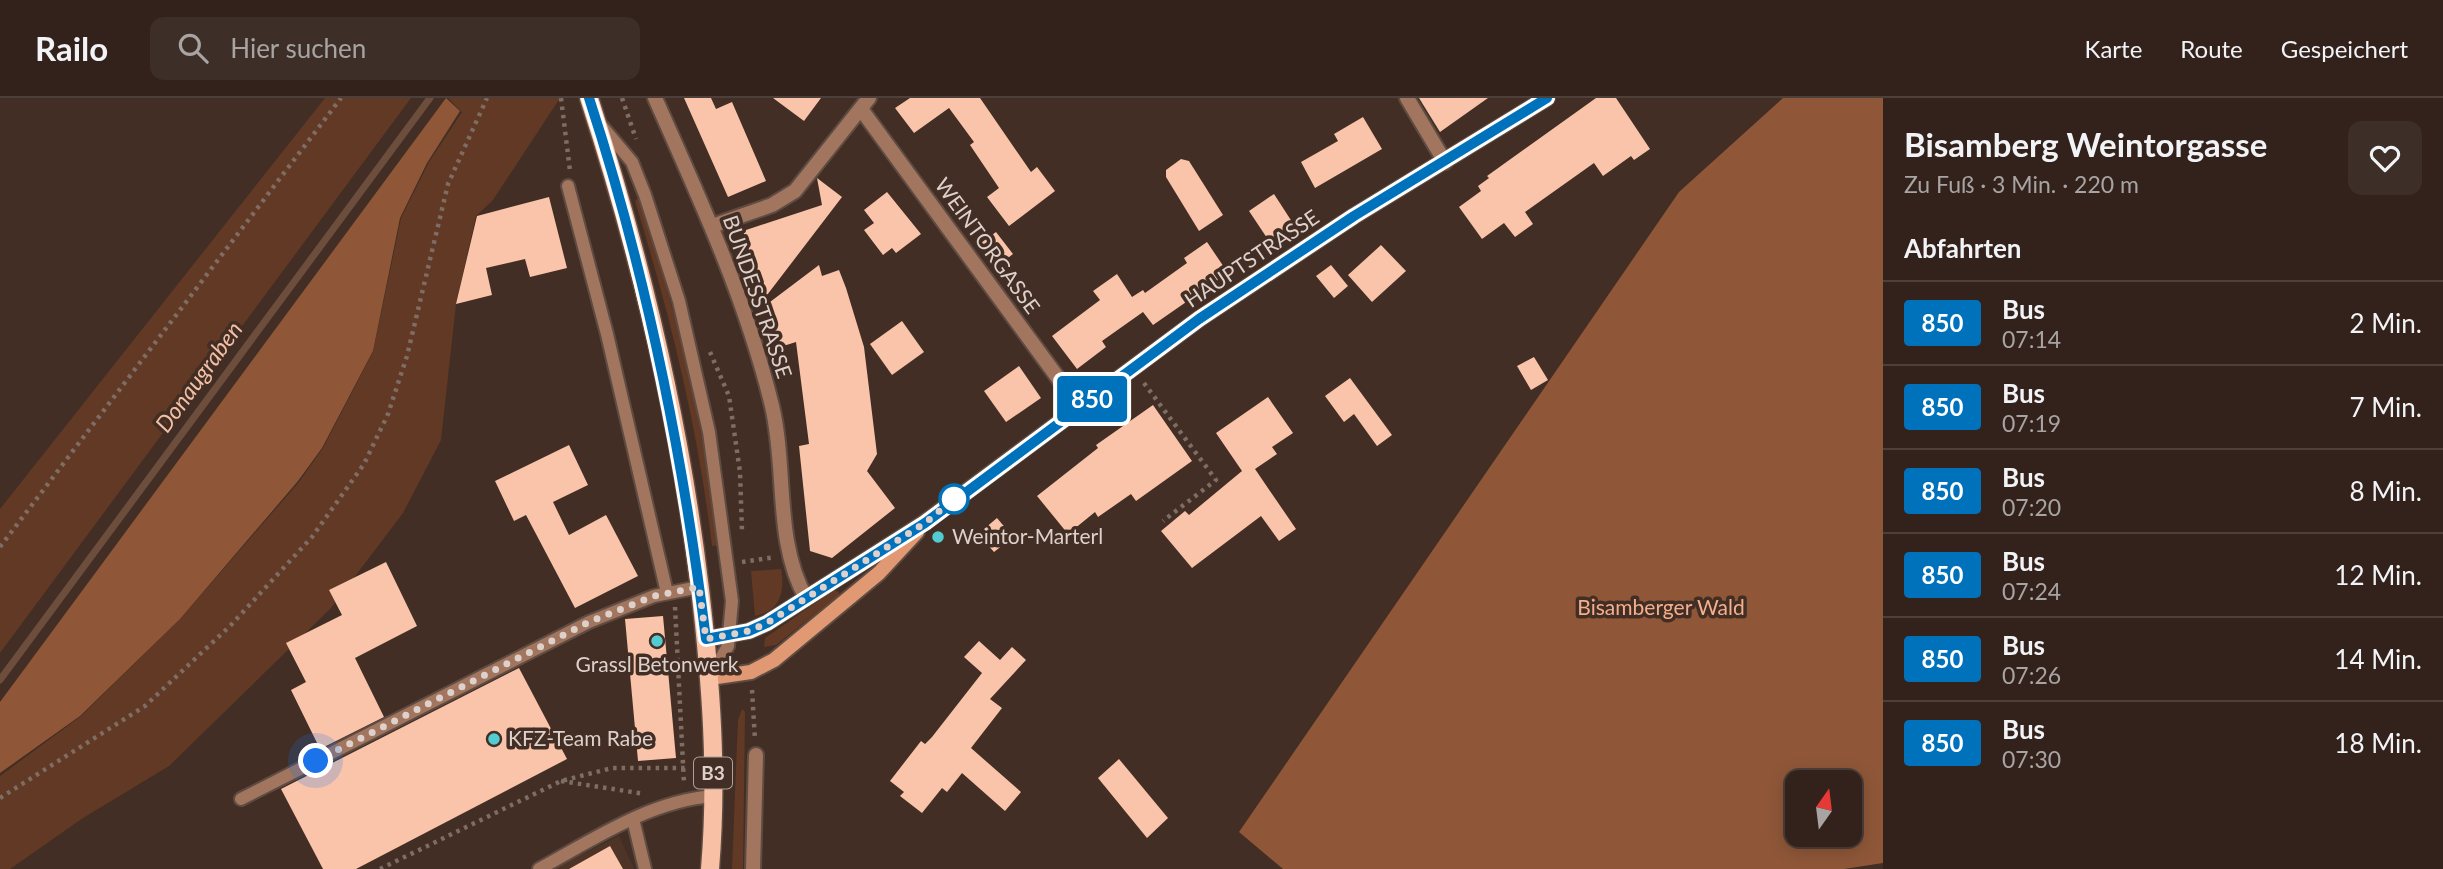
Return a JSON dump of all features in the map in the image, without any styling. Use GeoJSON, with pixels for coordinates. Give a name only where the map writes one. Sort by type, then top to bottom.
{"type":"FeatureCollection","features":[{"type":"Feature","properties":{"kind":"main road","name":"B3"},"geometry":{"type":"LineString","coordinates":[[589,98],[640,274],[668,391],[699,587],[710,678],[713,796],[710,869]]}},
{"type":"Feature","properties":{"kind":"main road","name":"HAUPTSTRASSE"},"geometry":{"type":"LineString","coordinates":[[706,639],[767,623],[925,523],[1133,368],[1354,216],[1547,98]]}},
{"type":"Feature","properties":{"kind":"main road","name":"HAUPTSTRASSE"},"geometry":{"type":"LineString","coordinates":[[710,678],[751,672],[774,660],[879,573],[925,523]]}},
{"type":"Feature","properties":{"kind":"street","name":"BUNDESSTRASSE"},"geometry":{"type":"LineString","coordinates":[[655,98],[712,226],[753,335],[773,409],[793,572],[806,598]]}},
{"type":"Feature","properties":{"kind":"street"},"geometry":{"type":"LineString","coordinates":[[1407,98],[1445,162]]}},
{"type":"Feature","properties":{"kind":"street"},"geometry":{"type":"LineString","coordinates":[[712,226],[772,205],[795,191],[865,104]]}},
{"type":"Feature","properties":{"kind":"street","name":"WEINTORGASSE"},"geometry":{"type":"LineString","coordinates":[[865,104],[1080,408]]}},
{"type":"Feature","properties":{"kind":"street"},"geometry":{"type":"LineString","coordinates":[[753,869],[756,755]]}},
{"type":"Feature","properties":{"kind":"lane"},"geometry":{"type":"LineString","coordinates":[[597,121],[632,162],[679,301],[717,478],[729,564],[731,634],[723,657],[710,678]]}},
{"type":"Feature","properties":{"kind":"lane"},"geometry":{"type":"LineString","coordinates":[[568,186],[670,592]]}},
{"type":"Feature","properties":{"kind":"lane"},"geometry":{"type":"LineString","coordinates":[[241,799],[589,622],[670,592],[699,587]]}},
{"type":"Feature","properties":{"kind":"lane"},"geometry":{"type":"LineString","coordinates":[[539,869],[634,819],[683,799],[713,796]]}},
{"type":"Feature","properties":{"kind":"lane"},"geometry":{"type":"LineString","coordinates":[[634,819],[645,869]]}},
{"type":"Feature","properties":{"kind":"path"},"geometry":{"type":"LineString","coordinates":[[0,547],[341,98]]}},
{"type":"Feature","properties":{"kind":"path"},"geometry":{"type":"LineString","coordinates":[[0,798],[145,706],[231,625],[312,537],[364,464],[388,414],[407,355],[447,184],[487,98]]}},
{"type":"Feature","properties":{"kind":"path"},"geometry":{"type":"LineString","coordinates":[[561,98],[571,162],[568,186]]}},
{"type":"Feature","properties":{"kind":"path"},"geometry":{"type":"LineString","coordinates":[[1133,368],[1216,480],[1163,521]]}},
{"type":"Feature","properties":{"kind":"path"},"geometry":{"type":"LineString","coordinates":[[744,562],[790,554]]}},
{"type":"Feature","properties":{"kind":"path"},"geometry":{"type":"LineString","coordinates":[[561,781],[683,799],[686,768],[670,592]]}},
{"type":"Feature","properties":{"kind":"path"},"geometry":{"type":"LineString","coordinates":[[752,695],[756,755]]}},
{"type":"Feature","properties":{"kind":"path"},"geometry":{"type":"LineString","coordinates":[[380,869],[561,781],[612,768],[686,768]]}},
{"type":"Feature","properties":{"kind":"shaded area"},"geometry":{"type":"Polygon","coordinates":[[[325,98],[411,98],[0,653],[0,509],[325,98]]]}},
{"type":"Feature","properties":{"kind":"shaded area"},"geometry":{"type":"Polygon","coordinates":[[[448,98],[560,98],[493,200],[476,216],[456,304],[441,440],[403,513],[331,608],[169,766],[83,818],[10,869],[0,869],[0,776],[81,716],[181,618],[299,482],[323,448],[373,352],[401,218],[429,162],[462,112],[448,98]]]}},
{"type":"Feature","properties":{"kind":"shaded area"},"geometry":{"type":"Polygon","coordinates":[[[638,198],[648,221],[679,333],[702,439],[719,545],[712,546],[691,415],[660,286],[635,201],[638,198]]]}},
{"type":"Feature","properties":{"kind":"shaded area"},"geometry":{"type":"Polygon","coordinates":[[[781,569],[782,585],[776,605],[771,610],[755,616],[751,571],[781,569]]]}},
{"type":"Feature","properties":{"kind":"shaded area"},"geometry":{"type":"Polygon","coordinates":[[[834,590],[839,592],[839,595],[776,645],[764,647],[765,638],[834,590]]]}},
{"type":"Feature","properties":{"kind":"shaded area"},"geometry":{"type":"Polygon","coordinates":[[[742,709],[745,712],[743,869],[732,869],[738,720],[742,709]]]}},
{"type":"Feature","properties":{"kind":"shaded area"},"geometry":{"type":"Polygon","coordinates":[[[619,836],[634,869],[552,869],[619,836]]]}},
{"type":"Feature","properties":{"kind":"green space"},"geometry":{"type":"Polygon","coordinates":[[[446,98],[460,111],[427,163],[400,218],[373,351],[322,448],[298,481],[180,619],[80,716],[0,773],[0,702],[446,98]]]}},
{"type":"Feature","properties":{"kind":"green space","name":"Bisamberger Wald"},"geometry":{"type":"Polygon","coordinates":[[[1783,98],[1883,98],[1883,863],[1844,869],[1283,869],[1239,832],[1679,192],[1783,98]]]}},
{"type":"Feature","properties":{"kind":"building"},"geometry":{"type":"Polygon","coordinates":[[[684,98],[711,98],[716,109],[732,102],[766,181],[728,197],[684,98]]]}},
{"type":"Feature","properties":{"kind":"building"},"geometry":{"type":"Polygon","coordinates":[[[773,98],[821,98],[804,121],[773,98]]]}},
{"type":"Feature","properties":{"kind":"building"},"geometry":{"type":"Polygon","coordinates":[[[910,98],[980,98],[1031,172],[1037,167],[1055,191],[1009,226],[987,197],[999,188],[970,145],[974,142],[949,108],[914,133],[895,108],[910,98]]]}},
{"type":"Feature","properties":{"kind":"building"},"geometry":{"type":"Polygon","coordinates":[[[1419,98],[1488,98],[1440,132],[1419,98]]]}},
{"type":"Feature","properties":{"kind":"building"},"geometry":{"type":"Polygon","coordinates":[[[1596,98],[1616,98],[1650,149],[1634,160],[1631,156],[1603,176],[1594,163],[1525,212],[1533,224],[1515,237],[1504,223],[1482,239],[1459,207],[1481,191],[1478,186],[1489,178],[1487,176],[1596,98]]]}},
{"type":"Feature","properties":{"kind":"building"},"geometry":{"type":"Polygon","coordinates":[[[1363,117],[1382,149],[1315,188],[1301,162],[1338,141],[1334,134],[1363,117]]]}},
{"type":"Feature","properties":{"kind":"building"},"geometry":{"type":"Polygon","coordinates":[[[1181,159],[1189,161],[1223,215],[1199,231],[1166,177],[1166,170],[1181,159]]]}},
{"type":"Feature","properties":{"kind":"building"},"geometry":{"type":"Polygon","coordinates":[[[817,178],[842,197],[764,299],[743,231],[822,205],[817,178]]]}},
{"type":"Feature","properties":{"kind":"building"},"geometry":{"type":"Polygon","coordinates":[[[887,192],[921,234],[896,253],[892,248],[883,255],[864,230],[874,223],[864,210],[887,192]]]}},
{"type":"Feature","properties":{"kind":"building"},"geometry":{"type":"Polygon","coordinates":[[[1274,194],[1296,228],[1271,244],[1249,211],[1274,194]]]}},
{"type":"Feature","properties":{"kind":"building"},"geometry":{"type":"Polygon","coordinates":[[[549,197],[567,268],[530,277],[525,259],[486,268],[492,295],[456,304],[477,216],[549,197]]]}},
{"type":"Feature","properties":{"kind":"building"},"geometry":{"type":"Polygon","coordinates":[[[996,232],[1013,254],[995,268],[978,245],[996,232]]]}},
{"type":"Feature","properties":{"kind":"building"},"geometry":{"type":"Polygon","coordinates":[[[1207,242],[1228,273],[1153,325],[1143,312],[1102,341],[1106,347],[1077,369],[1052,336],[1100,300],[1093,291],[1117,274],[1132,297],[1143,290],[1145,293],[1187,263],[1184,258],[1207,242]]]}},
{"type":"Feature","properties":{"kind":"building"},"geometry":{"type":"Polygon","coordinates":[[[1381,245],[1406,271],[1372,302],[1348,275],[1381,245]]]}},
{"type":"Feature","properties":{"kind":"building"},"geometry":{"type":"Polygon","coordinates":[[[819,265],[822,276],[839,270],[846,288],[864,347],[877,454],[867,471],[895,508],[832,558],[810,551],[799,446],[809,444],[796,342],[780,347],[766,305],[819,265]]]}},
{"type":"Feature","properties":{"kind":"building"},"geometry":{"type":"Polygon","coordinates":[[[1331,265],[1348,286],[1334,298],[1316,276],[1331,265]]]}},
{"type":"Feature","properties":{"kind":"building"},"geometry":{"type":"Polygon","coordinates":[[[902,321],[924,352],[892,375],[870,344],[902,321]]]}},
{"type":"Feature","properties":{"kind":"building"},"geometry":{"type":"Polygon","coordinates":[[[1534,357],[1548,380],[1531,390],[1517,366],[1534,357]]]}},
{"type":"Feature","properties":{"kind":"building"},"geometry":{"type":"Polygon","coordinates":[[[1019,366],[1041,398],[1006,422],[984,391],[1019,366]]]}},
{"type":"Feature","properties":{"kind":"building"},"geometry":{"type":"Polygon","coordinates":[[[1350,378],[1392,435],[1377,446],[1354,414],[1344,422],[1325,396],[1350,378]]]}},
{"type":"Feature","properties":{"kind":"building"},"geometry":{"type":"Polygon","coordinates":[[[1268,397],[1293,433],[1272,447],[1277,454],[1255,469],[1296,529],[1279,541],[1261,516],[1192,568],[1161,531],[1185,511],[1189,515],[1242,471],[1216,433],[1268,397]]]}},
{"type":"Feature","properties":{"kind":"building"},"geometry":{"type":"Polygon","coordinates":[[[1153,405],[1192,461],[1136,501],[1131,494],[1098,517],[1095,512],[1068,534],[1037,496],[1098,448],[1096,445],[1153,405]]]}},
{"type":"Feature","properties":{"kind":"building"},"geometry":{"type":"Polygon","coordinates":[[[569,445],[588,485],[553,502],[569,535],[606,515],[638,576],[575,608],[526,515],[514,521],[495,481],[569,445]]]}},
{"type":"Feature","properties":{"kind":"building"},"geometry":{"type":"Polygon","coordinates":[[[997,518],[1013,537],[994,552],[978,534],[997,518]]]}},
{"type":"Feature","properties":{"kind":"building"},"geometry":{"type":"Polygon","coordinates":[[[386,562],[417,626],[355,658],[384,717],[320,749],[291,690],[306,682],[286,643],[342,615],[329,590],[386,562]]]}},
{"type":"Feature","properties":{"kind":"building"},"geometry":{"type":"Polygon","coordinates":[[[663,616],[676,758],[638,761],[625,619],[663,616]]]}},
{"type":"Feature","properties":{"kind":"building"},"geometry":{"type":"Polygon","coordinates":[[[979,641],[1000,660],[1012,647],[1026,660],[990,699],[1002,708],[971,748],[1021,792],[1005,811],[962,773],[947,792],[942,788],[922,813],[900,796],[904,792],[890,781],[921,741],[925,744],[932,737],[982,673],[964,657],[979,641]]]}},
{"type":"Feature","properties":{"kind":"building"},"geometry":{"type":"Polygon","coordinates":[[[519,668],[567,759],[356,869],[323,869],[281,789],[519,668]]]}},
{"type":"Feature","properties":{"kind":"building"},"geometry":{"type":"Polygon","coordinates":[[[1119,759],[1168,818],[1147,838],[1098,778],[1119,759]]]}},
{"type":"Feature","properties":{"kind":"building"},"geometry":{"type":"Polygon","coordinates":[[[610,846],[623,869],[569,869],[610,846]]]}},
{"type":"Feature","properties":{"kind":"waterway","name":"Donaugraben"},"geometry":{"type":"LineString","coordinates":[[0,680],[430,98]]}},
{"type":"Feature","properties":{"kind":"bus line","name":"850"},"geometry":{"type":"LineString","coordinates":[[589,98],[640,274],[668,391],[694,540],[706,639],[749,631],[767,623],[925,523],[1199,319],[1354,216],[1547,98]]}},
{"type":"Feature","properties":{"kind":"place","name":"Weintor-Marterl"},"geometry":{"type":"Point","coordinates":[938,537]}},
{"type":"Feature","properties":{"kind":"place","name":"Grassl Betonwerk"},"geometry":{"type":"Point","coordinates":[657,641]}},
{"type":"Feature","properties":{"kind":"place","name":"KFZ-Team Rabe"},"geometry":{"type":"Point","coordinates":[494,739]}},
{"type":"Feature","properties":{"kind":"route"},"geometry":{"type":"LineString","coordinates":[[316,761],[589,622],[654,596],[699,587],[706,639],[749,631],[767,623],[925,523],[954,499]]}}]}
